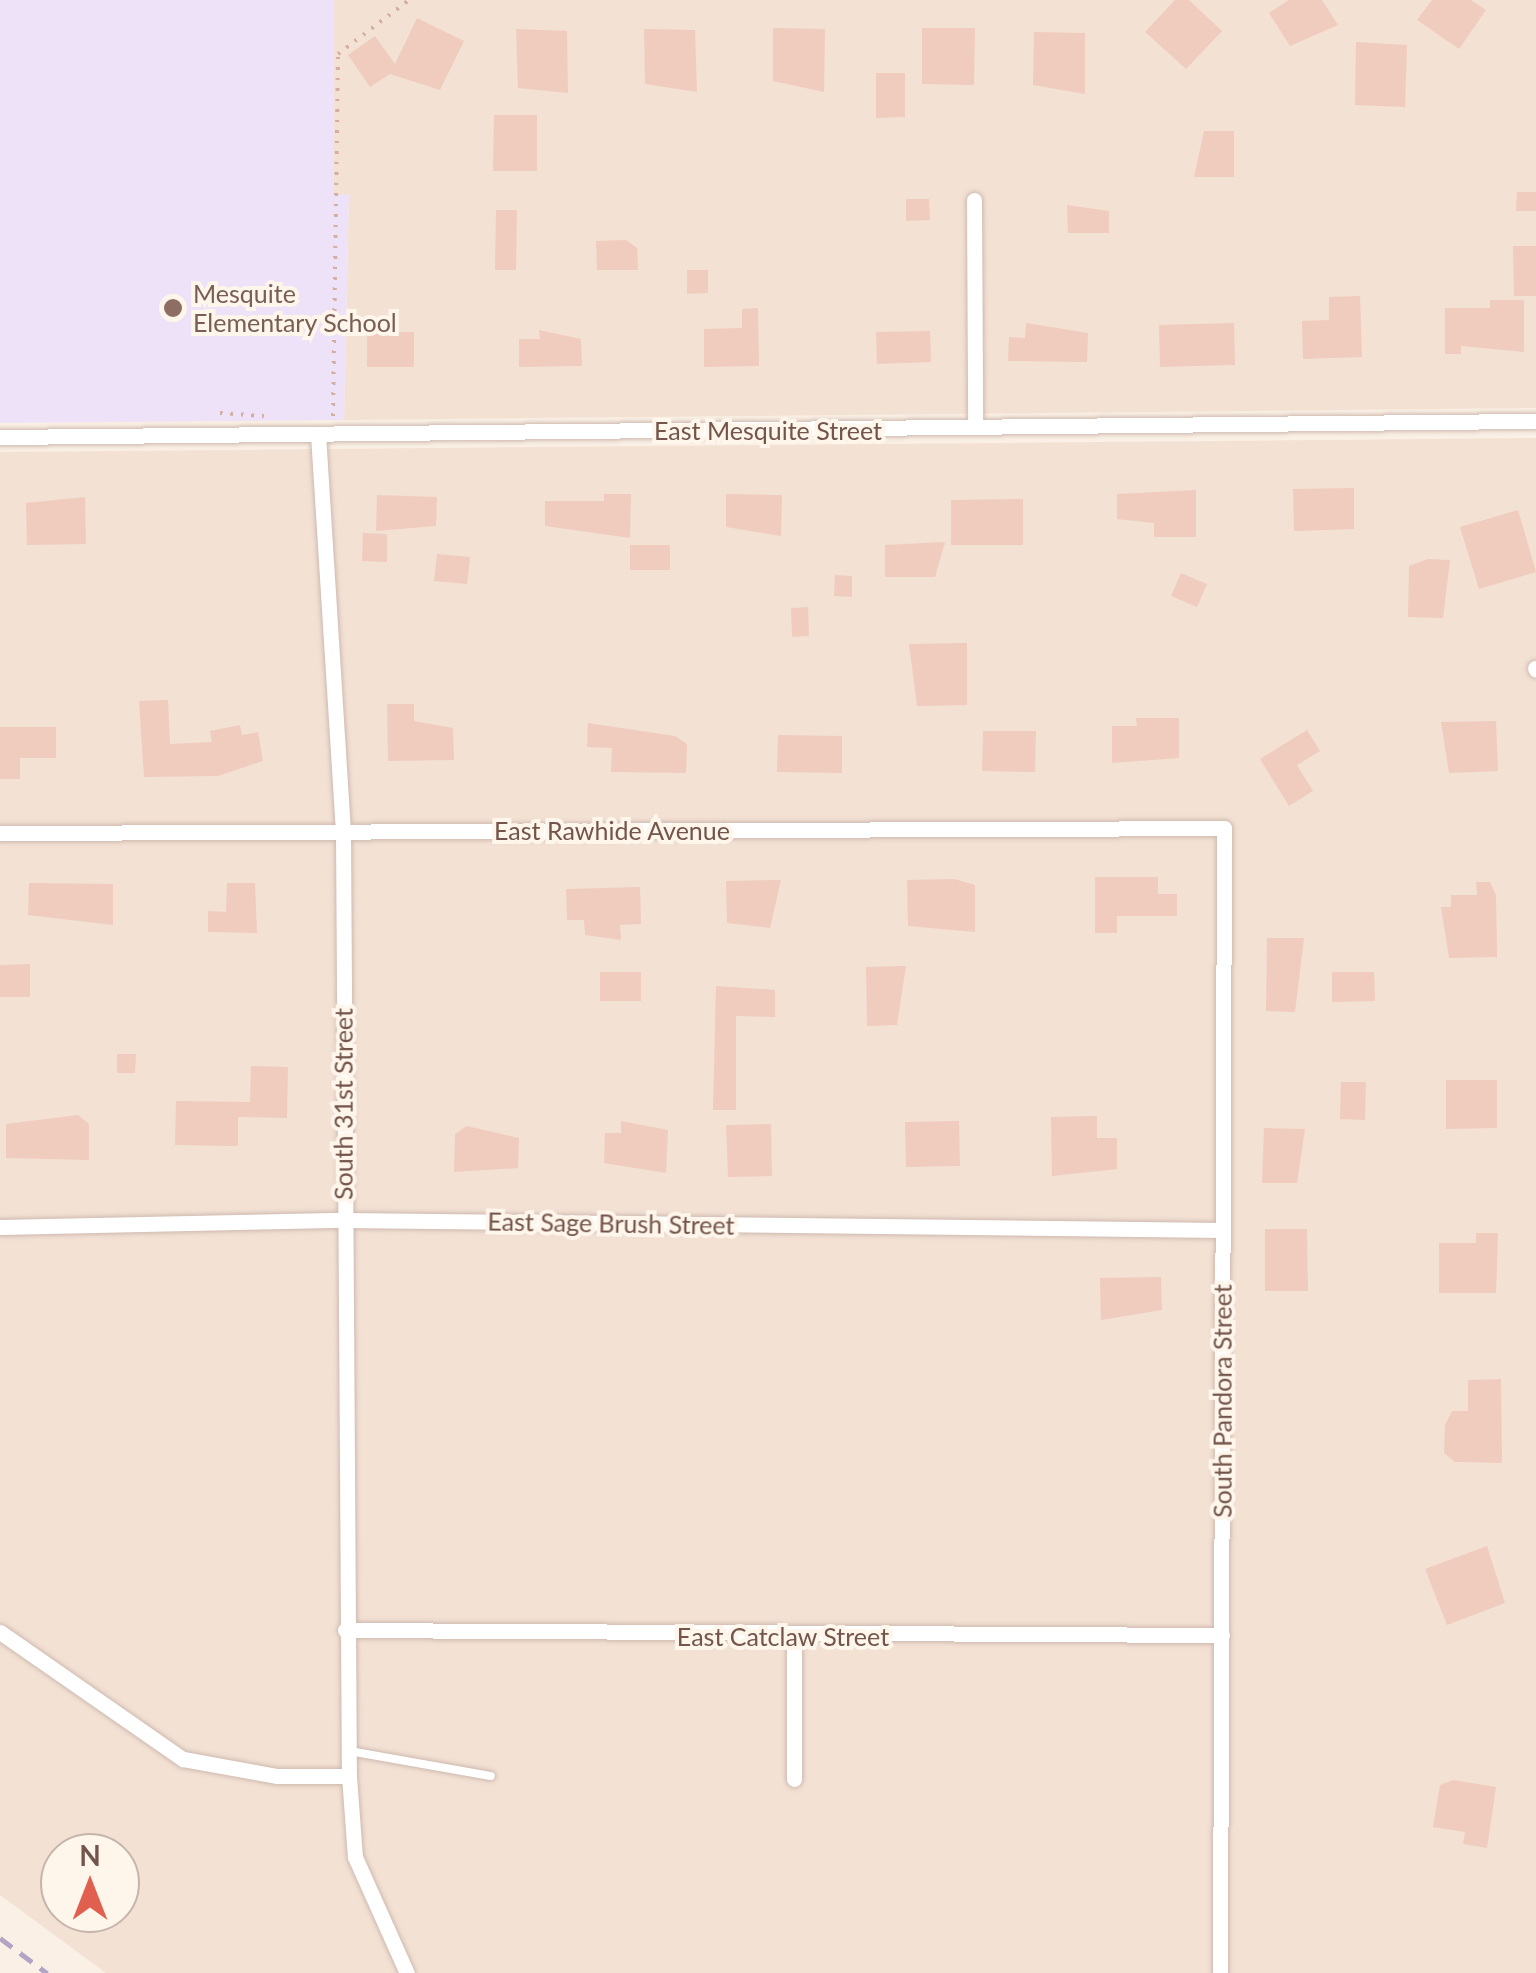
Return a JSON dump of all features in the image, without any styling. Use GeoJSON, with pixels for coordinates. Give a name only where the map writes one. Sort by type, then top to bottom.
{"type":"FeatureCollection","features":[{"type":"Feature","properties":{"kind":"street"},"geometry":{"type":"LineString","coordinates":[[974,200],[975,427]]}},
{"type":"Feature","properties":{"kind":"street","name":"East Mesquite Street"},"geometry":{"type":"LineString","coordinates":[[0,438],[1536,421]]}},
{"type":"Feature","properties":{"kind":"street","name":"South 31st Street"},"geometry":{"type":"LineString","coordinates":[[318,434],[343,831],[349,1776],[355,1857],[408,1973]]}},
{"type":"Feature","properties":{"kind":"street","name":"East Rawhide Avenue"},"geometry":{"type":"LineString","coordinates":[[0,833],[1224,828]]}},
{"type":"Feature","properties":{"kind":"street","name":"South Pandora Street"},"geometry":{"type":"LineString","coordinates":[[1220,1973],[1224,828]]}},
{"type":"Feature","properties":{"kind":"street","name":"East Sage Brush Street"},"geometry":{"type":"LineString","coordinates":[[0,1226],[344,1220],[1222,1230]]}},
{"type":"Feature","properties":{"kind":"street","name":"East Catclaw Street"},"geometry":{"type":"LineString","coordinates":[[346,1630],[794,1638],[1222,1636]]}},
{"type":"Feature","properties":{"kind":"street"},"geometry":{"type":"LineString","coordinates":[[0,1632],[182,1760],[277,1776],[349,1776]]}},
{"type":"Feature","properties":{"kind":"street"},"geometry":{"type":"LineString","coordinates":[[794,1638],[794,1779]]}},
{"type":"Feature","properties":{"kind":"lane"},"geometry":{"type":"LineString","coordinates":[[349,1751],[491,1776]]}},
{"type":"Feature","properties":{"kind":"path"},"geometry":{"type":"LineString","coordinates":[[317,416],[340,411],[338,54],[409,0]]}},
{"type":"Feature","properties":{"kind":"path"},"geometry":{"type":"LineString","coordinates":[[220,414],[280,416]]}},
{"type":"Feature","properties":{"kind":"shaded area","name":"Mesquite Elementary School"},"geometry":{"type":"Polygon","coordinates":[[[0,0],[334,0],[334,195],[349,194],[344,420],[0,423],[0,0]]]}},
{"type":"Feature","properties":{"kind":"shaded area"},"geometry":{"type":"Polygon","coordinates":[[[334,0],[1536,0],[1536,408],[344,420],[349,195],[334,196],[334,0]]]}},
{"type":"Feature","properties":{"kind":"shaded area"},"geometry":{"type":"Polygon","coordinates":[[[1536,438],[1536,1973],[106,1973],[52,1933],[140,1933],[140,1833],[40,1833],[40,1924],[0,1895],[0,452],[1536,438]]]}},
{"type":"Feature","properties":{"kind":"building"},"geometry":{"type":"Polygon","coordinates":[[[1175,0],[1189,0],[1222,31],[1186,69],[1145,32],[1175,0]]]}},
{"type":"Feature","properties":{"kind":"building"},"geometry":{"type":"Polygon","coordinates":[[[1289,0],[1322,0],[1338,25],[1290,46],[1269,13],[1289,0]]]}},
{"type":"Feature","properties":{"kind":"building"},"geometry":{"type":"Polygon","coordinates":[[[1432,0],[1471,0],[1486,10],[1459,49],[1417,20],[1432,0]]]}},
{"type":"Feature","properties":{"kind":"building"},"geometry":{"type":"Polygon","coordinates":[[[417,18],[464,41],[440,90],[390,74],[370,87],[348,55],[375,36],[395,64],[417,18]]]}},
{"type":"Feature","properties":{"kind":"building"},"geometry":{"type":"Polygon","coordinates":[[[773,28],[825,29],[824,92],[773,81],[773,28]]]}},
{"type":"Feature","properties":{"kind":"building"},"geometry":{"type":"Polygon","coordinates":[[[922,28],[975,28],[974,85],[922,84],[922,28]]]}},
{"type":"Feature","properties":{"kind":"building"},"geometry":{"type":"Polygon","coordinates":[[[516,29],[567,31],[568,93],[518,88],[516,29]]]}},
{"type":"Feature","properties":{"kind":"building"},"geometry":{"type":"Polygon","coordinates":[[[644,29],[695,30],[697,92],[645,84],[644,29]]]}},
{"type":"Feature","properties":{"kind":"building"},"geometry":{"type":"Polygon","coordinates":[[[1034,32],[1085,33],[1085,94],[1033,85],[1034,32]]]}},
{"type":"Feature","properties":{"kind":"building"},"geometry":{"type":"Polygon","coordinates":[[[1356,42],[1407,45],[1405,107],[1355,105],[1356,42]]]}},
{"type":"Feature","properties":{"kind":"building"},"geometry":{"type":"Polygon","coordinates":[[[876,73],[905,73],[905,117],[876,118],[876,73]]]}},
{"type":"Feature","properties":{"kind":"building"},"geometry":{"type":"Polygon","coordinates":[[[494,115],[537,115],[537,171],[493,171],[494,115]]]}},
{"type":"Feature","properties":{"kind":"building"},"geometry":{"type":"Polygon","coordinates":[[[1204,131],[1234,131],[1234,177],[1194,177],[1204,131]]]}},
{"type":"Feature","properties":{"kind":"building"},"geometry":{"type":"Polygon","coordinates":[[[1517,192],[1536,192],[1536,211],[1516,211],[1517,192]]]}},
{"type":"Feature","properties":{"kind":"building"},"geometry":{"type":"Polygon","coordinates":[[[906,199],[929,199],[930,220],[906,221],[906,199]]]}},
{"type":"Feature","properties":{"kind":"building"},"geometry":{"type":"Polygon","coordinates":[[[1067,205],[1109,211],[1109,233],[1068,233],[1067,205]]]}},
{"type":"Feature","properties":{"kind":"building"},"geometry":{"type":"Polygon","coordinates":[[[496,210],[517,210],[516,270],[495,270],[496,210]]]}},
{"type":"Feature","properties":{"kind":"building"},"geometry":{"type":"Polygon","coordinates":[[[626,240],[637,248],[638,270],[597,270],[596,241],[626,240]]]}},
{"type":"Feature","properties":{"kind":"building"},"geometry":{"type":"Polygon","coordinates":[[[1513,246],[1536,246],[1536,296],[1514,296],[1513,246]]]}},
{"type":"Feature","properties":{"kind":"building"},"geometry":{"type":"Polygon","coordinates":[[[687,270],[708,270],[708,293],[687,294],[687,270]]]}},
{"type":"Feature","properties":{"kind":"building"},"geometry":{"type":"Polygon","coordinates":[[[1360,296],[1362,357],[1303,359],[1302,321],[1329,320],[1329,297],[1360,296]]]}},
{"type":"Feature","properties":{"kind":"building"},"geometry":{"type":"Polygon","coordinates":[[[1490,300],[1524,300],[1524,352],[1461,346],[1461,354],[1445,354],[1445,308],[1490,308],[1490,300]]]}},
{"type":"Feature","properties":{"kind":"building"},"geometry":{"type":"Polygon","coordinates":[[[758,308],[759,366],[704,367],[704,329],[742,328],[742,309],[758,308]]]}},
{"type":"Feature","properties":{"kind":"building"},"geometry":{"type":"Polygon","coordinates":[[[1026,323],[1088,333],[1087,362],[1008,361],[1009,337],[1025,338],[1026,323]]]}},
{"type":"Feature","properties":{"kind":"building"},"geometry":{"type":"Polygon","coordinates":[[[1234,323],[1235,365],[1160,367],[1159,325],[1234,323]]]}},
{"type":"Feature","properties":{"kind":"building"},"geometry":{"type":"Polygon","coordinates":[[[539,330],[581,339],[582,366],[519,367],[519,339],[540,339],[539,330]]]}},
{"type":"Feature","properties":{"kind":"building"},"geometry":{"type":"Polygon","coordinates":[[[930,331],[931,362],[877,364],[876,332],[930,331]]]}},
{"type":"Feature","properties":{"kind":"building"},"geometry":{"type":"Polygon","coordinates":[[[367,332],[414,332],[414,367],[367,367],[367,332]]]}},
{"type":"Feature","properties":{"kind":"building"},"geometry":{"type":"Polygon","coordinates":[[[1354,488],[1354,529],[1294,531],[1293,489],[1354,488]]]}},
{"type":"Feature","properties":{"kind":"building"},"geometry":{"type":"Polygon","coordinates":[[[1196,490],[1196,537],[1154,537],[1154,523],[1117,519],[1117,494],[1196,490]]]}},
{"type":"Feature","properties":{"kind":"building"},"geometry":{"type":"Polygon","coordinates":[[[604,494],[631,494],[630,538],[545,526],[545,501],[604,501],[604,494]]]}},
{"type":"Feature","properties":{"kind":"building"},"geometry":{"type":"Polygon","coordinates":[[[726,494],[782,495],[781,536],[726,527],[726,494]]]}},
{"type":"Feature","properties":{"kind":"building"},"geometry":{"type":"Polygon","coordinates":[[[377,495],[437,497],[436,526],[376,531],[377,495]]]}},
{"type":"Feature","properties":{"kind":"building"},"geometry":{"type":"Polygon","coordinates":[[[85,497],[86,544],[27,545],[26,503],[85,497]]]}},
{"type":"Feature","properties":{"kind":"building"},"geometry":{"type":"Polygon","coordinates":[[[1023,499],[1023,545],[951,545],[951,500],[1023,499]]]}},
{"type":"Feature","properties":{"kind":"building"},"geometry":{"type":"Polygon","coordinates":[[[1518,510],[1536,572],[1479,589],[1460,527],[1518,510]]]}},
{"type":"Feature","properties":{"kind":"building"},"geometry":{"type":"Polygon","coordinates":[[[363,533],[387,534],[387,562],[362,561],[363,533]]]}},
{"type":"Feature","properties":{"kind":"building"},"geometry":{"type":"Polygon","coordinates":[[[945,542],[935,577],[885,577],[885,545],[945,542]]]}},
{"type":"Feature","properties":{"kind":"building"},"geometry":{"type":"Polygon","coordinates":[[[630,545],[670,545],[670,570],[630,570],[630,545]]]}},
{"type":"Feature","properties":{"kind":"building"},"geometry":{"type":"Polygon","coordinates":[[[437,554],[470,557],[467,584],[434,581],[437,554]]]}},
{"type":"Feature","properties":{"kind":"building"},"geometry":{"type":"Polygon","coordinates":[[[1428,559],[1450,560],[1443,618],[1408,617],[1409,566],[1428,559]]]}},
{"type":"Feature","properties":{"kind":"building"},"geometry":{"type":"Polygon","coordinates":[[[1181,573],[1207,584],[1197,607],[1171,596],[1181,573]]]}},
{"type":"Feature","properties":{"kind":"building"},"geometry":{"type":"Polygon","coordinates":[[[835,575],[852,576],[852,597],[834,596],[835,575]]]}},
{"type":"Feature","properties":{"kind":"building"},"geometry":{"type":"Polygon","coordinates":[[[808,607],[809,636],[792,637],[791,608],[808,607]]]}},
{"type":"Feature","properties":{"kind":"building"},"geometry":{"type":"Polygon","coordinates":[[[967,643],[967,705],[917,706],[909,644],[967,643]]]}},
{"type":"Feature","properties":{"kind":"building"},"geometry":{"type":"Polygon","coordinates":[[[168,700],[170,744],[212,742],[210,731],[240,725],[242,735],[258,732],[263,761],[218,776],[144,777],[139,701],[168,700]]]}},
{"type":"Feature","properties":{"kind":"building"},"geometry":{"type":"Polygon","coordinates":[[[387,704],[414,704],[414,721],[453,728],[454,760],[388,761],[387,704]]]}},
{"type":"Feature","properties":{"kind":"building"},"geometry":{"type":"Polygon","coordinates":[[[1136,718],[1179,718],[1179,758],[1112,763],[1112,726],[1137,726],[1136,718]]]}},
{"type":"Feature","properties":{"kind":"building"},"geometry":{"type":"Polygon","coordinates":[[[1496,721],[1498,771],[1449,773],[1441,722],[1496,721]]]}},
{"type":"Feature","properties":{"kind":"building"},"geometry":{"type":"Polygon","coordinates":[[[588,723],[675,736],[687,744],[686,773],[611,772],[612,748],[587,747],[588,723]]]}},
{"type":"Feature","properties":{"kind":"building"},"geometry":{"type":"Polygon","coordinates":[[[0,727],[56,727],[56,758],[20,758],[20,779],[0,779],[0,727]]]}},
{"type":"Feature","properties":{"kind":"building"},"geometry":{"type":"Polygon","coordinates":[[[1307,730],[1320,751],[1297,765],[1313,791],[1289,806],[1260,759],[1307,730]]]}},
{"type":"Feature","properties":{"kind":"building"},"geometry":{"type":"Polygon","coordinates":[[[983,731],[1036,731],[1035,772],[982,771],[983,731]]]}},
{"type":"Feature","properties":{"kind":"building"},"geometry":{"type":"Polygon","coordinates":[[[778,735],[842,736],[842,773],[777,772],[778,735]]]}},
{"type":"Feature","properties":{"kind":"building"},"geometry":{"type":"Polygon","coordinates":[[[1095,877],[1158,877],[1158,894],[1177,894],[1177,916],[1117,916],[1117,933],[1095,933],[1095,877]]]}},
{"type":"Feature","properties":{"kind":"building"},"geometry":{"type":"Polygon","coordinates":[[[954,879],[975,885],[975,932],[908,926],[907,880],[954,879]]]}},
{"type":"Feature","properties":{"kind":"building"},"geometry":{"type":"Polygon","coordinates":[[[781,880],[770,928],[727,923],[726,881],[781,880]]]}},
{"type":"Feature","properties":{"kind":"building"},"geometry":{"type":"Polygon","coordinates":[[[1476,882],[1490,882],[1496,895],[1497,957],[1449,958],[1441,907],[1451,907],[1451,895],[1477,895],[1476,882]]]}},
{"type":"Feature","properties":{"kind":"building"},"geometry":{"type":"Polygon","coordinates":[[[29,883],[113,884],[113,925],[28,915],[29,883]]]}},
{"type":"Feature","properties":{"kind":"building"},"geometry":{"type":"Polygon","coordinates":[[[227,883],[255,883],[257,933],[208,932],[208,911],[226,912],[227,883]]]}},
{"type":"Feature","properties":{"kind":"building"},"geometry":{"type":"Polygon","coordinates":[[[640,887],[641,924],[620,925],[621,940],[585,935],[584,920],[567,920],[566,889],[640,887]]]}},
{"type":"Feature","properties":{"kind":"building"},"geometry":{"type":"Polygon","coordinates":[[[1267,938],[1304,938],[1295,1012],[1266,1011],[1267,938]]]}},
{"type":"Feature","properties":{"kind":"building"},"geometry":{"type":"Polygon","coordinates":[[[30,964],[30,997],[0,997],[0,965],[30,964]]]}},
{"type":"Feature","properties":{"kind":"building"},"geometry":{"type":"Polygon","coordinates":[[[906,966],[897,1025],[867,1026],[866,967],[906,966]]]}},
{"type":"Feature","properties":{"kind":"building"},"geometry":{"type":"Polygon","coordinates":[[[600,972],[641,972],[641,1001],[600,1001],[600,972]]]}},
{"type":"Feature","properties":{"kind":"building"},"geometry":{"type":"Polygon","coordinates":[[[1332,972],[1374,972],[1375,1001],[1332,1002],[1332,972]]]}},
{"type":"Feature","properties":{"kind":"building"},"geometry":{"type":"Polygon","coordinates":[[[716,986],[775,990],[775,1017],[736,1016],[736,1110],[713,1110],[716,986]]]}},
{"type":"Feature","properties":{"kind":"building"},"geometry":{"type":"Polygon","coordinates":[[[117,1054],[136,1054],[135,1073],[117,1073],[117,1054]]]}},
{"type":"Feature","properties":{"kind":"building"},"geometry":{"type":"Polygon","coordinates":[[[251,1066],[288,1067],[287,1118],[238,1117],[238,1146],[175,1145],[176,1101],[250,1102],[251,1066]]]}},
{"type":"Feature","properties":{"kind":"building"},"geometry":{"type":"Polygon","coordinates":[[[1446,1080],[1497,1080],[1497,1128],[1446,1129],[1446,1080]]]}},
{"type":"Feature","properties":{"kind":"building"},"geometry":{"type":"Polygon","coordinates":[[[1341,1082],[1366,1082],[1365,1120],[1340,1119],[1341,1082]]]}},
{"type":"Feature","properties":{"kind":"building"},"geometry":{"type":"Polygon","coordinates":[[[78,1115],[89,1124],[89,1160],[6,1158],[6,1124],[78,1115]]]}},
{"type":"Feature","properties":{"kind":"building"},"geometry":{"type":"Polygon","coordinates":[[[1097,1116],[1097,1138],[1117,1138],[1117,1169],[1052,1176],[1051,1117],[1097,1116]]]}},
{"type":"Feature","properties":{"kind":"building"},"geometry":{"type":"Polygon","coordinates":[[[621,1121],[668,1130],[666,1173],[604,1163],[605,1133],[621,1133],[621,1121]]]}},
{"type":"Feature","properties":{"kind":"building"},"geometry":{"type":"Polygon","coordinates":[[[959,1121],[960,1166],[906,1167],[905,1122],[959,1121]]]}},
{"type":"Feature","properties":{"kind":"building"},"geometry":{"type":"Polygon","coordinates":[[[771,1124],[772,1176],[728,1177],[726,1125],[771,1124]]]}},
{"type":"Feature","properties":{"kind":"building"},"geometry":{"type":"Polygon","coordinates":[[[467,1126],[519,1138],[518,1168],[454,1172],[455,1134],[467,1126]]]}},
{"type":"Feature","properties":{"kind":"building"},"geometry":{"type":"Polygon","coordinates":[[[1264,1128],[1305,1129],[1297,1183],[1262,1183],[1264,1128]]]}},
{"type":"Feature","properties":{"kind":"building"},"geometry":{"type":"Polygon","coordinates":[[[1265,1229],[1307,1229],[1308,1291],[1265,1291],[1265,1229]]]}},
{"type":"Feature","properties":{"kind":"building"},"geometry":{"type":"Polygon","coordinates":[[[1476,1233],[1498,1233],[1496,1293],[1439,1293],[1439,1243],[1476,1243],[1476,1233]]]}},
{"type":"Feature","properties":{"kind":"building"},"geometry":{"type":"Polygon","coordinates":[[[1161,1277],[1162,1310],[1101,1320],[1100,1278],[1161,1277]]]}},
{"type":"Feature","properties":{"kind":"building"},"geometry":{"type":"Polygon","coordinates":[[[1501,1379],[1502,1463],[1455,1462],[1444,1453],[1445,1425],[1452,1411],[1468,1411],[1468,1380],[1501,1379]]]}},
{"type":"Feature","properties":{"kind":"building"},"geometry":{"type":"Polygon","coordinates":[[[1487,1546],[1505,1603],[1447,1625],[1425,1569],[1487,1546]]]}},
{"type":"Feature","properties":{"kind":"building"},"geometry":{"type":"Polygon","coordinates":[[[1453,1780],[1496,1787],[1487,1848],[1463,1844],[1465,1832],[1433,1827],[1440,1785],[1453,1780]]]}},
{"type":"Feature","properties":{"kind":"railway"},"geometry":{"type":"LineString","coordinates":[[0,1938],[47,1973]]}},
{"type":"Feature","properties":{"kind":"place","name":"Mesquite Elementary School"},"geometry":{"type":"Point","coordinates":[173,308]}}]}
